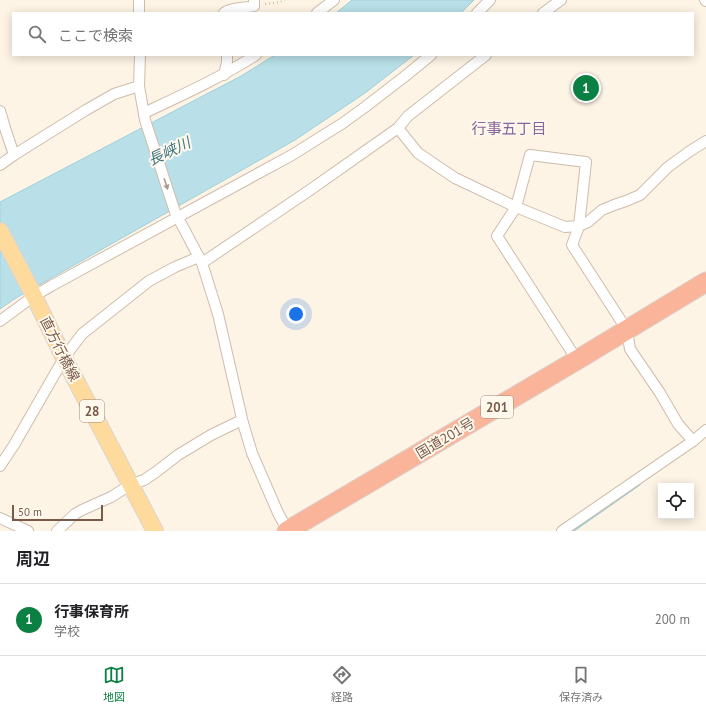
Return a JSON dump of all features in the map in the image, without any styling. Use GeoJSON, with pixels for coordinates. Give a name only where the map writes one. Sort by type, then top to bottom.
{"type":"FeatureCollection","features":[{"type":"Feature","properties":{"kind":"highway","name":"国道201号"},"geometry":{"type":"LineString","coordinates":[[287,531],[628,330],[706,282]]}},
{"type":"Feature","properties":{"kind":"main road","name":"直方行橋線"},"geometry":{"type":"LineString","coordinates":[[0,231],[33,293],[64,358],[155,531]]}},
{"type":"Feature","properties":{"kind":"street"},"geometry":{"type":"LineString","coordinates":[[138,0],[139,12]]}},
{"type":"Feature","properties":{"kind":"street"},"geometry":{"type":"LineString","coordinates":[[319,12],[334,0]]}},
{"type":"Feature","properties":{"kind":"street"},"geometry":{"type":"LineString","coordinates":[[478,12],[490,0]]}},
{"type":"Feature","properties":{"kind":"street"},"geometry":{"type":"LineString","coordinates":[[545,12],[561,0]]}},
{"type":"Feature","properties":{"kind":"street"},"geometry":{"type":"LineString","coordinates":[[226,12],[254,3]]}},
{"type":"Feature","properties":{"kind":"street"},"geometry":{"type":"LineString","coordinates":[[140,56],[139,86],[144,116],[176,215],[201,260],[218,314],[242,420],[252,453],[287,531]]}},
{"type":"Feature","properties":{"kind":"street"},"geometry":{"type":"LineString","coordinates":[[224,75],[227,56]]}},
{"type":"Feature","properties":{"kind":"street"},"geometry":{"type":"LineString","coordinates":[[144,116],[224,75],[254,56]]}},
{"type":"Feature","properties":{"kind":"street"},"geometry":{"type":"LineString","coordinates":[[0,321],[33,293],[51,286],[176,215],[292,155],[343,123],[388,90],[430,56]]}},
{"type":"Feature","properties":{"kind":"street"},"geometry":{"type":"LineString","coordinates":[[0,466],[14,445],[64,358],[82,334],[149,281],[175,267],[201,260],[310,190],[398,128],[408,116],[485,56]]}},
{"type":"Feature","properties":{"kind":"street"},"geometry":{"type":"LineString","coordinates":[[0,165],[86,110],[114,94],[139,86]]}},
{"type":"Feature","properties":{"kind":"street"},"geometry":{"type":"LineString","coordinates":[[0,111],[4,128],[14,155]]}},
{"type":"Feature","properties":{"kind":"street"},"geometry":{"type":"LineString","coordinates":[[398,128],[418,153],[455,178],[516,207],[565,227],[579,226],[588,222],[602,210],[626,202],[640,195],[668,167],[690,151],[706,142]]}},
{"type":"Feature","properties":{"kind":"street"},"geometry":{"type":"LineString","coordinates":[[577,360],[496,236],[516,207],[530,155],[586,162],[579,226],[572,245],[628,330],[630,349],[660,393],[678,424],[693,441]]}},
{"type":"Feature","properties":{"kind":"street"},"geometry":{"type":"LineString","coordinates":[[57,531],[75,514],[111,497],[130,485],[144,480],[178,455],[211,434],[242,420]]}},
{"type":"Feature","properties":{"kind":"street"},"geometry":{"type":"LineString","coordinates":[[562,531],[693,441],[706,430]]}},
{"type":"Feature","properties":{"kind":"street"},"geometry":{"type":"LineString","coordinates":[[0,518],[28,531]]}},
{"type":"Feature","properties":{"kind":"path"},"geometry":{"type":"LineString","coordinates":[[254,3],[280,2],[285,0]]}},
{"type":"Feature","properties":{"kind":"water"},"geometry":{"type":"Polygon","coordinates":[[[352,0],[474,0],[462,12],[337,12],[352,0]]]}},
{"type":"Feature","properties":{"kind":"water","name":"長峡川"},"geometry":{"type":"Polygon","coordinates":[[[273,56],[413,56],[365,93],[295,140],[16,298],[0,309],[0,202],[241,76],[273,56]]]}},
{"type":"Feature","properties":{"kind":"waterway"},"geometry":{"type":"LineString","coordinates":[[572,531],[639,484]]}},
{"type":"Feature","properties":{"kind":"place","name":"行事保育所"},"geometry":{"type":"Point","coordinates":[586,88]}},
{"type":"Feature","properties":{"kind":"district","name":"行事五丁目"},"geometry":{"type":"Point","coordinates":[509,128]}}]}
